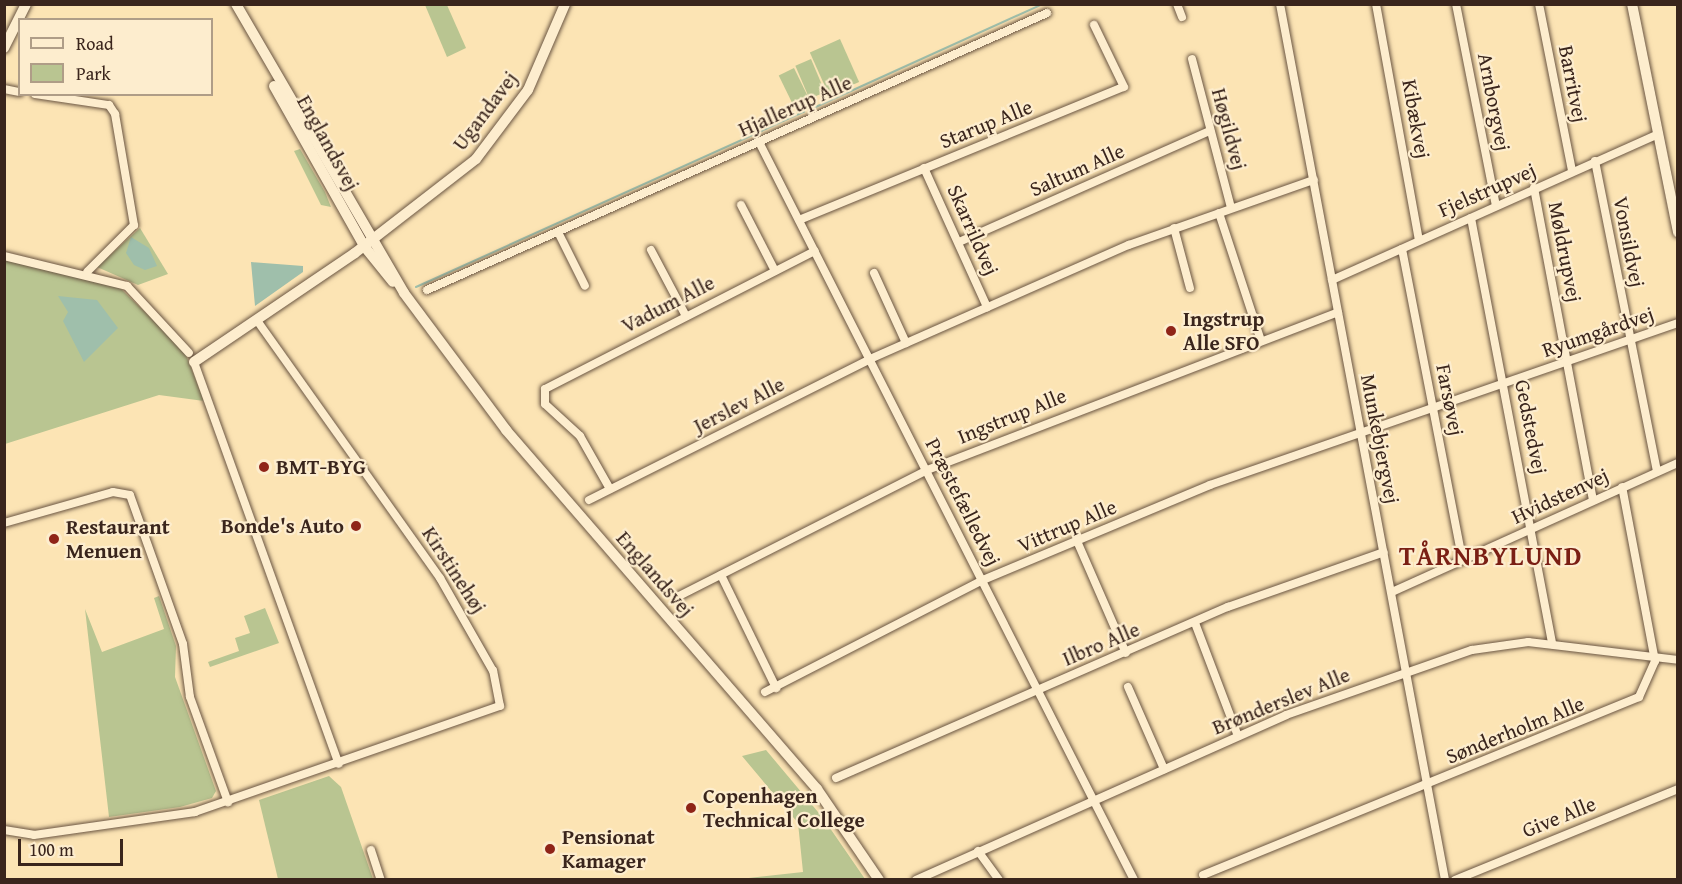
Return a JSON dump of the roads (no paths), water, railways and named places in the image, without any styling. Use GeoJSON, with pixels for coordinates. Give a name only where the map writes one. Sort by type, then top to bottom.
{"type":"FeatureCollection","features":[{"type":"Feature","properties":{"kind":"main road"},"geometry":{"type":"LineString","coordinates":[[19,18],[26,4]]}},
{"type":"Feature","properties":{"kind":"main road","name":"Englandsvej"},"geometry":{"type":"LineString","coordinates":[[228,4],[364,246],[404,293],[506,430],[817,789],[879,879]]}},
{"type":"Feature","properties":{"kind":"main road","name":"Englandsvej"},"geometry":{"type":"LineString","coordinates":[[236,4],[404,293]]}},
{"type":"Feature","properties":{"kind":"main road","name":"Ugandavej"},"geometry":{"type":"LineString","coordinates":[[374,239],[455,178],[494,138],[528,90],[565,4]]}},
{"type":"Feature","properties":{"kind":"main road"},"geometry":{"type":"LineString","coordinates":[[1632,4],[1677,232]]}},
{"type":"Feature","properties":{"kind":"main road"},"geometry":{"type":"LineString","coordinates":[[4,48],[18,20]]}},
{"type":"Feature","properties":{"kind":"main road"},"geometry":{"type":"LineString","coordinates":[[192,357],[258,322],[374,239]]}},
{"type":"Feature","properties":{"kind":"street"},"geometry":{"type":"LineString","coordinates":[[1177,4],[1182,17]]}},
{"type":"Feature","properties":{"kind":"street","name":"Munkebjergvej"},"geometry":{"type":"LineString","coordinates":[[1280,4],[1445,879]]}},
{"type":"Feature","properties":{"kind":"street","name":"Kibækvej"},"geometry":{"type":"LineString","coordinates":[[1376,4],[1419,240]]}},
{"type":"Feature","properties":{"kind":"street","name":"Arnborgvej"},"geometry":{"type":"LineString","coordinates":[[1456,4],[1496,206]]}},
{"type":"Feature","properties":{"kind":"street","name":"Barritvej"},"geometry":{"type":"LineString","coordinates":[[1539,4],[1572,171]]}},
{"type":"Feature","properties":{"kind":"street","name":"Hjallerup Alle"},"geometry":{"type":"LineString","coordinates":[[427,290],[1047,13]]}},
{"type":"Feature","properties":{"kind":"street","name":"Starup Alle"},"geometry":{"type":"LineString","coordinates":[[799,220],[1124,87],[1094,25]]}},
{"type":"Feature","properties":{"kind":"street","name":"Høgildvej"},"geometry":{"type":"LineString","coordinates":[[1192,58],[1231,208]]}},
{"type":"Feature","properties":{"kind":"street"},"geometry":{"type":"LineString","coordinates":[[48,96],[109,105],[115,114],[134,225],[87,272]]}},
{"type":"Feature","properties":{"kind":"street","name":"Saltum Alle"},"geometry":{"type":"LineString","coordinates":[[959,242],[1210,131]]}},
{"type":"Feature","properties":{"kind":"street","name":"Fjelstrupvej"},"geometry":{"type":"LineString","coordinates":[[1332,280],[1658,134]]}},
{"type":"Feature","properties":{"kind":"street","name":"Præstefælledvej"},"geometry":{"type":"LineString","coordinates":[[759,142],[1134,879]]}},
{"type":"Feature","properties":{"kind":"street","name":"Vonsildvej"},"geometry":{"type":"LineString","coordinates":[[1595,161],[1657,472]]}},
{"type":"Feature","properties":{"kind":"street","name":"Skarrildvej"},"geometry":{"type":"LineString","coordinates":[[924,168],[987,307]]}},
{"type":"Feature","properties":{"kind":"street","name":"Jerslev Alle"},"geometry":{"type":"LineString","coordinates":[[589,500],[870,358],[1174,228],[1314,180]]}},
{"type":"Feature","properties":{"kind":"street","name":"Møldrupvej"},"geometry":{"type":"LineString","coordinates":[[1534,189],[1593,500]]}},
{"type":"Feature","properties":{"kind":"street"},"geometry":{"type":"LineString","coordinates":[[741,205],[775,271]]}},
{"type":"Feature","properties":{"kind":"street"},"geometry":{"type":"LineString","coordinates":[[1219,213],[1261,341]]}},
{"type":"Feature","properties":{"kind":"street","name":"Gedstedvej"},"geometry":{"type":"LineString","coordinates":[[1471,218],[1532,529],[1552,644]]}},
{"type":"Feature","properties":{"kind":"street"},"geometry":{"type":"LineString","coordinates":[[1174,228],[1190,288]]}},
{"type":"Feature","properties":{"kind":"street"},"geometry":{"type":"LineString","coordinates":[[558,232],[585,286]]}},
{"type":"Feature","properties":{"kind":"street","name":"Farsøvej"},"geometry":{"type":"LineString","coordinates":[[1402,249],[1462,559]]}},
{"type":"Feature","properties":{"kind":"street"},"geometry":{"type":"LineString","coordinates":[[651,250],[686,316]]}},
{"type":"Feature","properties":{"kind":"street","name":"Vadum Alle"},"geometry":{"type":"LineString","coordinates":[[610,489],[580,436],[545,404],[543,395],[549,385],[815,251]]}},
{"type":"Feature","properties":{"kind":"street"},"geometry":{"type":"LineString","coordinates":[[4,256],[87,272],[135,291],[192,357],[339,764]]}},
{"type":"Feature","properties":{"kind":"street"},"geometry":{"type":"LineString","coordinates":[[874,273],[906,343]]}},
{"type":"Feature","properties":{"kind":"street","name":"Ingstrup Alle"},"geometry":{"type":"LineString","coordinates":[[679,596],[927,470],[1338,312]]}},
{"type":"Feature","properties":{"kind":"street","name":"Kirstinehøj"},"geometry":{"type":"LineString","coordinates":[[4,830],[34,836],[159,819],[228,802],[494,710],[502,698],[493,671],[440,579],[258,322]]}},
{"type":"Feature","properties":{"kind":"street","name":"Ryumgårdvej"},"geometry":{"type":"LineString","coordinates":[[1360,431],[1630,341],[1677,323]]}},
{"type":"Feature","properties":{"kind":"street","name":"Vittrup Alle"},"geometry":{"type":"LineString","coordinates":[[765,692],[982,580],[1210,485],[1360,431]]}},
{"type":"Feature","properties":{"kind":"street","name":"Hvidstenvej"},"geometry":{"type":"LineString","coordinates":[[1392,592],[1677,463]]}},
{"type":"Feature","properties":{"kind":"street"},"geometry":{"type":"LineString","coordinates":[[1622,487],[1655,661]]}},
{"type":"Feature","properties":{"kind":"street"},"geometry":{"type":"LineString","coordinates":[[4,523],[113,492],[130,495],[183,644],[190,697],[228,802]]}},
{"type":"Feature","properties":{"kind":"street"},"geometry":{"type":"LineString","coordinates":[[1077,541],[1126,653]]}},
{"type":"Feature","properties":{"kind":"street","name":"Ilbro Alle"},"geometry":{"type":"LineString","coordinates":[[836,778],[1195,623],[1384,552]]}},
{"type":"Feature","properties":{"kind":"street"},"geometry":{"type":"LineString","coordinates":[[721,575],[776,688]]}},
{"type":"Feature","properties":{"kind":"street"},"geometry":{"type":"LineString","coordinates":[[1195,623],[1238,736]]}},
{"type":"Feature","properties":{"kind":"street","name":"Brønderslev Alle"},"geometry":{"type":"LineString","coordinates":[[916,879],[1238,736],[1407,673],[1482,648],[1552,644],[1655,661],[1677,660]]}},
{"type":"Feature","properties":{"kind":"street","name":"Sønderholm Alle"},"geometry":{"type":"LineString","coordinates":[[1203,875],[1320,824],[1426,786],[1639,697],[1655,661]]}},
{"type":"Feature","properties":{"kind":"street"},"geometry":{"type":"LineString","coordinates":[[1128,687],[1164,769]]}},
{"type":"Feature","properties":{"kind":"street","name":"Give Alle"},"geometry":{"type":"LineString","coordinates":[[1455,879],[1677,789]]}},
{"type":"Feature","properties":{"kind":"street"},"geometry":{"type":"LineString","coordinates":[[370,850],[381,879]]}},
{"type":"Feature","properties":{"kind":"street"},"geometry":{"type":"LineString","coordinates":[[978,851],[999,879]]}},
{"type":"Feature","properties":{"kind":"waterway"},"geometry":{"type":"LineString","coordinates":[[809,110],[1043,4]]}},
{"type":"Feature","properties":{"kind":"waterway"},"geometry":{"type":"LineString","coordinates":[[416,287],[804,112]]}},
{"type":"Feature","properties":{"kind":"place","name":"Ingstrup Alle SFO"},"geometry":{"type":"Point","coordinates":[1171,331]}},
{"type":"Feature","properties":{"kind":"place","name":"BMT-BYG"},"geometry":{"type":"Point","coordinates":[264,467]}},
{"type":"Feature","properties":{"kind":"place","name":"Bonde's Auto"},"geometry":{"type":"Point","coordinates":[356,526]}},
{"type":"Feature","properties":{"kind":"place","name":"Restaurant Menuen"},"geometry":{"type":"Point","coordinates":[54,539]}},
{"type":"Feature","properties":{"kind":"place","name":"Copenhagen Technical College"},"geometry":{"type":"Point","coordinates":[691,808]}},
{"type":"Feature","properties":{"kind":"place","name":"Pensionat Kamager"},"geometry":{"type":"Point","coordinates":[550,849]}},
{"type":"Feature","properties":{"kind":"district","name":"TÅRNBYLUND"},"geometry":{"type":"Point","coordinates":[1491,556]}}]}
